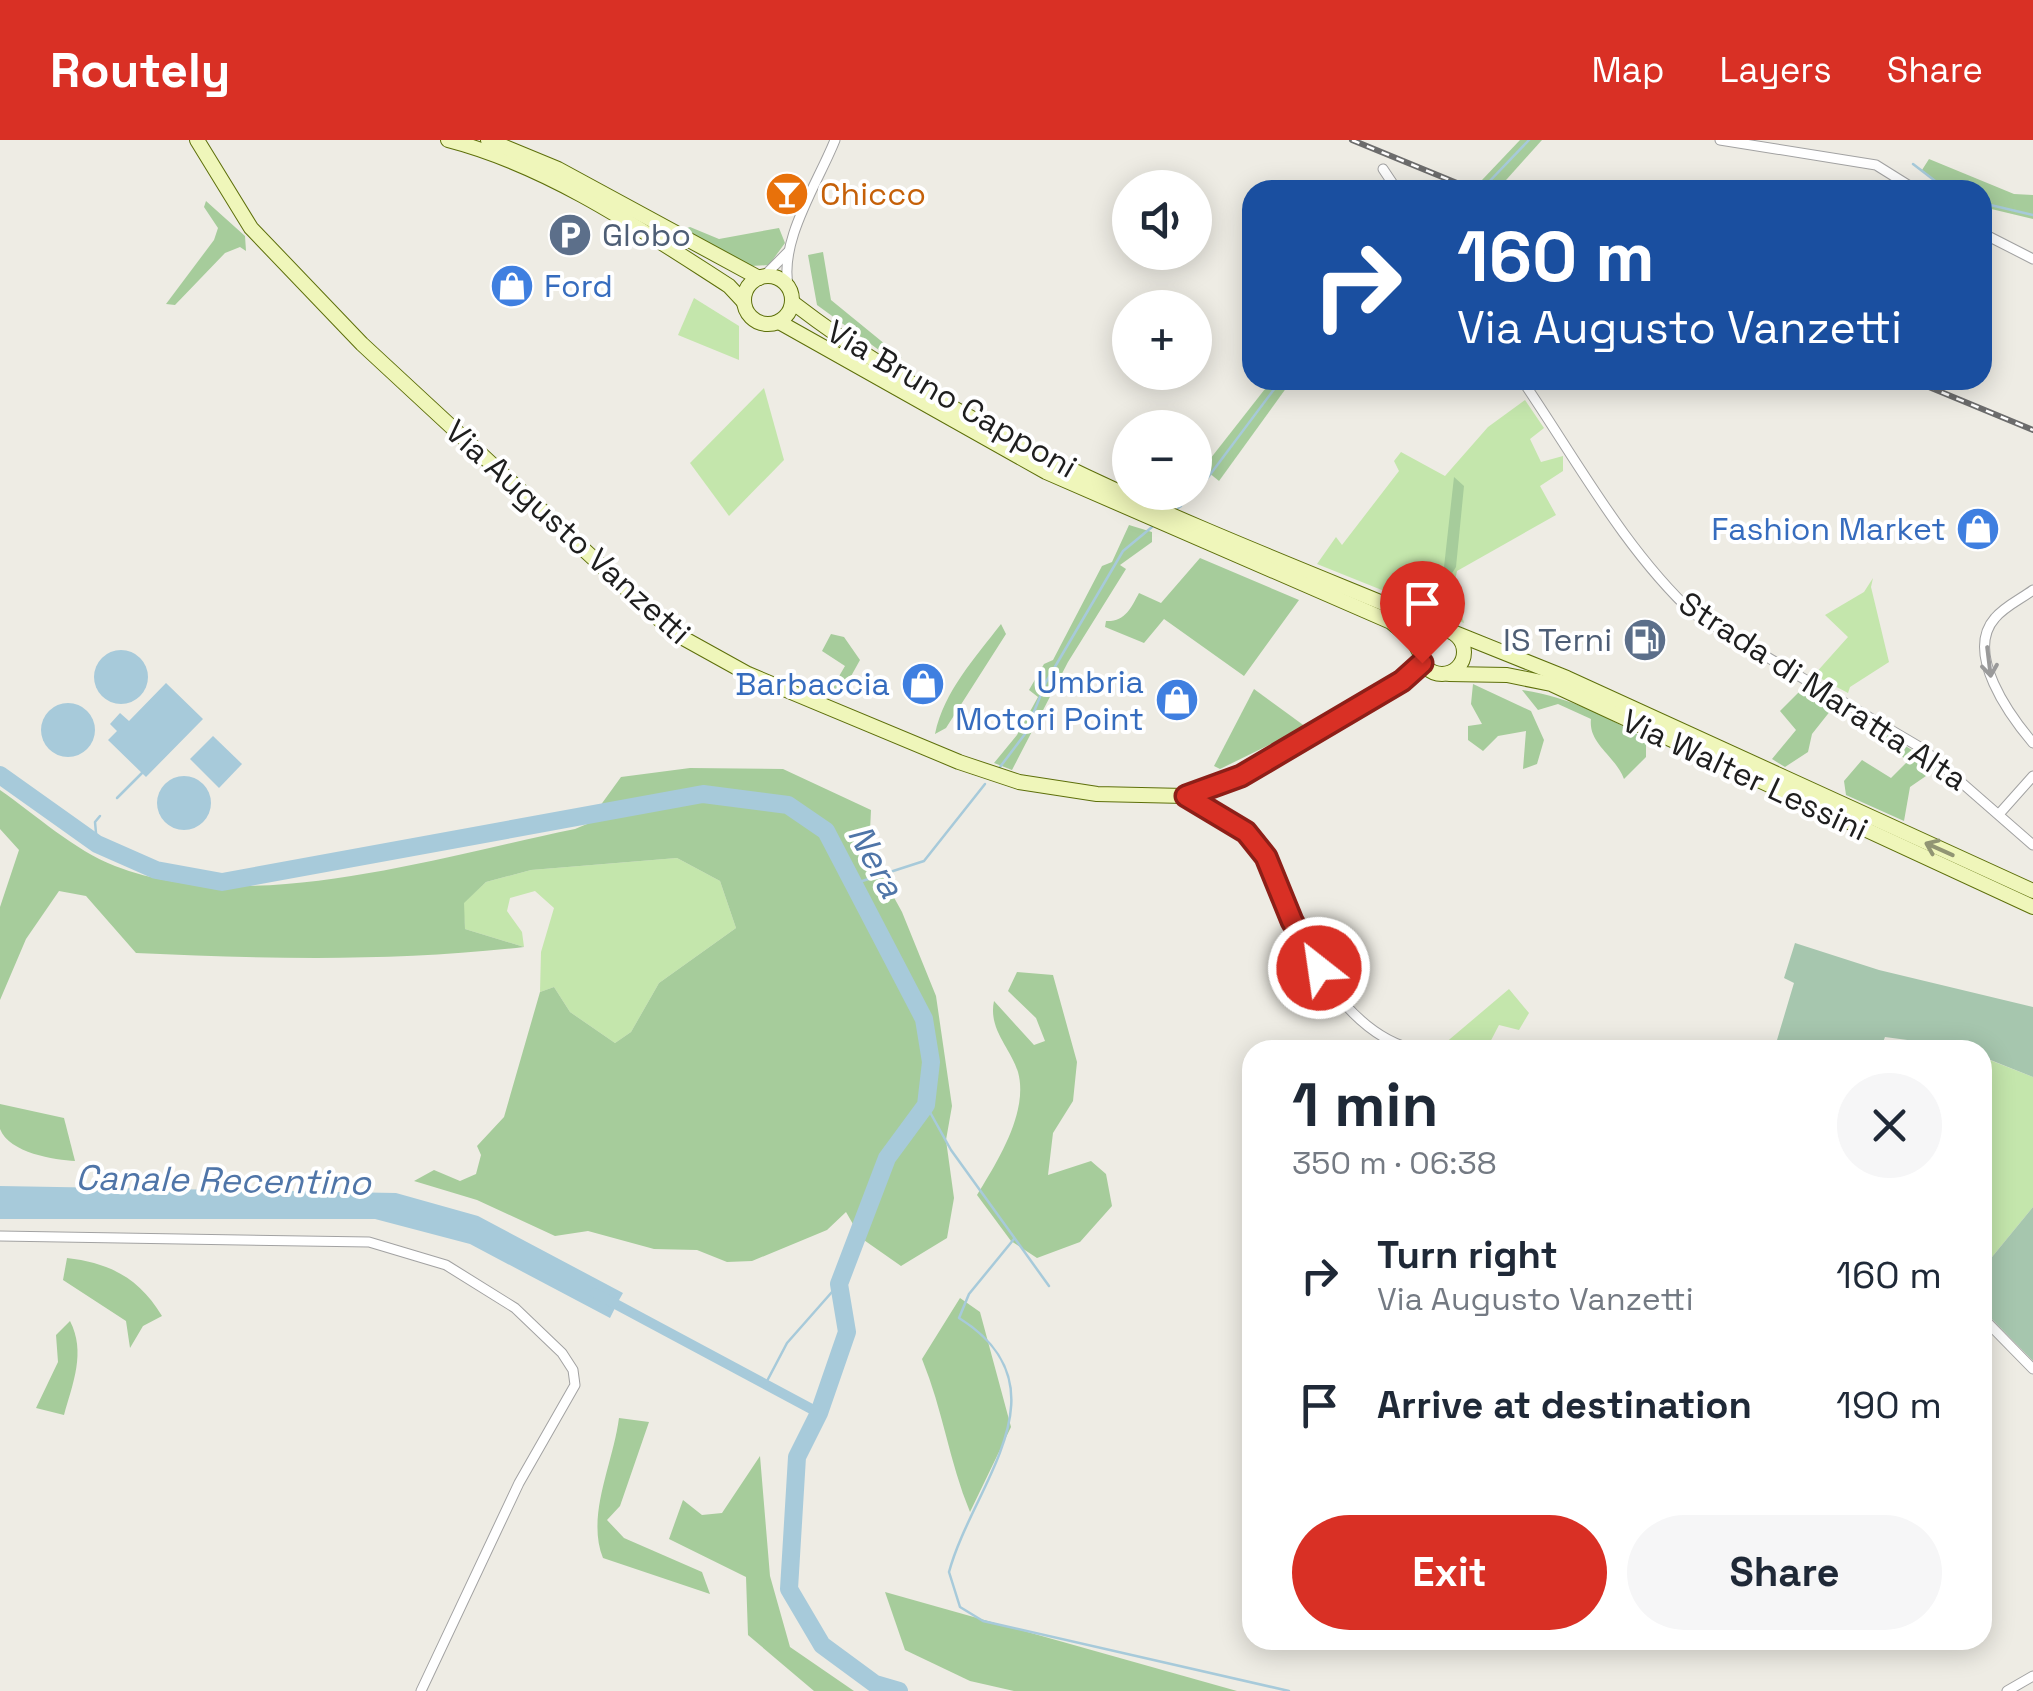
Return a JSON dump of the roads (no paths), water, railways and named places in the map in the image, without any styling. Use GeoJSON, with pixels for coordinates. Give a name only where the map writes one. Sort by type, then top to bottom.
{"type":"FeatureCollection","features":[{"type":"Feature","properties":{"kind":"main road","name":"Via Augusto Vanzetti"},"geometry":{"type":"LineString","coordinates":[[197,140],[251,228],[327,310],[567,538],[674,633],[748,674],[959,762],[1018,782],[1097,794],[1186,796],[1241,776],[1402,681],[1421,658]]}},
{"type":"Feature","properties":{"kind":"main road","name":"Via Bruno Capponi"},"geometry":{"type":"LineString","coordinates":[[448,140],[530,170],[608,210],[729,286],[754,321],[780,322],[1046,472],[1390,622],[1413,640],[1421,658]]}},
{"type":"Feature","properties":{"kind":"main road","name":"Via Bruno Capponi"},"geometry":{"type":"LineString","coordinates":[[488,140],[558,170],[762,277],[779,279],[791,296],[892,370],[1050,460],[1451,632]]}},
{"type":"Feature","properties":{"kind":"main road"},"geometry":{"type":"LineString","coordinates":[[743,301],[747,287],[762,277]]}},
{"type":"Feature","properties":{"kind":"main road","name":"Via Bruno Capponi"},"geometry":{"type":"LineString","coordinates":[[780,322],[791,296]]}},
{"type":"Feature","properties":{"kind":"main road"},"geometry":{"type":"LineString","coordinates":[[1451,632],[1464,644],[1464,659],[1449,674],[1434,673],[1421,658],[1428,635],[1451,632]]}},
{"type":"Feature","properties":{"kind":"main road","name":"Via Walter Lessini"},"geometry":{"type":"LineString","coordinates":[[1451,632],[1567,678],[2030,896]]}},
{"type":"Feature","properties":{"kind":"main road","name":"Via Walter Lessini"},"geometry":{"type":"LineString","coordinates":[[1449,674],[1507,676],[1551,684],[2030,896]]}},
{"type":"Feature","properties":{"kind":"street"},"geometry":{"type":"LineString","coordinates":[[791,296],[785,272],[789,250],[834,140]]}},
{"type":"Feature","properties":{"kind":"street"},"geometry":{"type":"LineString","coordinates":[[1720,140],[1876,164],[1901,180]]}},
{"type":"Feature","properties":{"kind":"street"},"geometry":{"type":"LineString","coordinates":[[1384,169],[1391,180]]}},
{"type":"Feature","properties":{"kind":"street"},"geometry":{"type":"LineString","coordinates":[[1992,237],[2033,259]]}},
{"type":"Feature","properties":{"kind":"street"},"geometry":{"type":"LineString","coordinates":[[762,277],[789,250]]}},
{"type":"Feature","properties":{"kind":"street","name":"Strada di Maratta Alta"},"geometry":{"type":"LineString","coordinates":[[1529,390],[1637,549],[1668,589],[1694,614],[1923,748],[2033,844]]}},
{"type":"Feature","properties":{"kind":"street"},"geometry":{"type":"LineString","coordinates":[[2033,590],[1993,620],[1987,640],[1994,689],[2033,743]]}},
{"type":"Feature","properties":{"kind":"street"},"geometry":{"type":"LineString","coordinates":[[2000,813],[2033,776]]}},
{"type":"Feature","properties":{"kind":"street"},"geometry":{"type":"LineString","coordinates":[[1186,796],[1246,832],[1266,857],[1292,921],[1319,968],[1364,1024],[1376,1036],[1388,1040]]}},
{"type":"Feature","properties":{"kind":"street"},"geometry":{"type":"LineString","coordinates":[[0,1236],[369,1242],[446,1265],[516,1308],[562,1354],[573,1370],[575,1385],[519,1483],[421,1691]]}},
{"type":"Feature","properties":{"kind":"street"},"geometry":{"type":"LineString","coordinates":[[1992,1327],[2033,1368]]}},
{"type":"Feature","properties":{"kind":"street"},"geometry":{"type":"LineString","coordinates":[[2007,1691],[2033,1676]]}},
{"type":"Feature","properties":{"kind":"water"},"geometry":{"type":"Polygon","coordinates":[[[121,650],[140,658],[148,677],[140,696],[121,704],[102,696],[94,677],[102,658],[121,650]]]}},
{"type":"Feature","properties":{"kind":"water"},"geometry":{"type":"Polygon","coordinates":[[[166,683],[203,719],[146,777],[108,740],[117,731],[110,724],[120,713],[129,721],[166,683]]]}},
{"type":"Feature","properties":{"kind":"water"},"geometry":{"type":"Polygon","coordinates":[[[68,703],[87,711],[95,730],[87,749],[68,757],[49,749],[41,730],[49,711],[68,703]]]}},
{"type":"Feature","properties":{"kind":"water"},"geometry":{"type":"Polygon","coordinates":[[[213,736],[242,764],[219,788],[190,759],[213,736]]]}},
{"type":"Feature","properties":{"kind":"water"},"geometry":{"type":"Polygon","coordinates":[[[184,776],[203,784],[211,803],[203,822],[184,830],[165,822],[157,803],[165,784],[184,776]]]}},
{"type":"Feature","properties":{"kind":"water"},"geometry":{"type":"Polygon","coordinates":[[[0,1186],[396,1193],[478,1216],[623,1293],[619,1300],[608,1300],[615,1308],[610,1318],[470,1244],[375,1219],[0,1219],[0,1186]]]}},
{"type":"Feature","properties":{"kind":"waterway"},"geometry":{"type":"LineString","coordinates":[[1491,180],[1529,140]]}},
{"type":"Feature","properties":{"kind":"waterway"},"geometry":{"type":"LineString","coordinates":[[1913,164],[1934,180]]}},
{"type":"Feature","properties":{"kind":"waterway"},"geometry":{"type":"LineString","coordinates":[[1992,205],[2033,215]]}},
{"type":"Feature","properties":{"kind":"waterway"},"geometry":{"type":"LineString","coordinates":[[1212,472],[1274,390]]}},
{"type":"Feature","properties":{"kind":"waterway"},"geometry":{"type":"LineString","coordinates":[[1000,767],[1025,734],[1046,682],[1123,551],[1152,527]]}},
{"type":"Feature","properties":{"kind":"waterway"},"geometry":{"type":"LineString","coordinates":[[117,798],[142,773]]}},
{"type":"Feature","properties":{"kind":"waterway","name":"Nera"},"geometry":{"type":"LineString","coordinates":[[0,775],[97,844],[156,870],[222,882],[703,794],[788,805],[826,831],[924,1019],[931,1062],[926,1105],[887,1158],[839,1284],[847,1332],[819,1413],[797,1457],[789,1589],[822,1645],[875,1684],[899,1691]]}},
{"type":"Feature","properties":{"kind":"waterway"},"geometry":{"type":"LineString","coordinates":[[853,884],[924,861],[985,784]]}},
{"type":"Feature","properties":{"kind":"waterway"},"geometry":{"type":"LineString","coordinates":[[97,844],[95,822],[100,816]]}},
{"type":"Feature","properties":{"kind":"waterway"},"geometry":{"type":"LineString","coordinates":[[926,1105],[951,1150],[1049,1286]]}},
{"type":"Feature","properties":{"kind":"waterway"},"geometry":{"type":"LineString","coordinates":[[1014,1239],[969,1294],[959,1318],[992,1345],[1008,1375],[1011,1406],[1005,1439],[949,1572],[960,1607],[983,1621],[1289,1691]]}},
{"type":"Feature","properties":{"kind":"waterway","name":"Canale Recentino"},"geometry":{"type":"LineString","coordinates":[[766,1383],[787,1343],[839,1284]]}},
{"type":"Feature","properties":{"kind":"waterway","name":"Canale Recentino"},"geometry":{"type":"LineString","coordinates":[[595,1293],[819,1413]]}},
{"type":"Feature","properties":{"kind":"railway"},"geometry":{"type":"LineString","coordinates":[[1352,140],[1450,180]]}},
{"type":"Feature","properties":{"kind":"railway"},"geometry":{"type":"LineString","coordinates":[[1936,390],[2033,430]]}},
{"type":"Feature","properties":{"kind":"place","name":"Chicco"},"geometry":{"type":"Point","coordinates":[787,194]}},
{"type":"Feature","properties":{"kind":"place","name":"Globo"},"geometry":{"type":"Point","coordinates":[570,235]}},
{"type":"Feature","properties":{"kind":"place","name":"Ford"},"geometry":{"type":"Point","coordinates":[512,286]}},
{"type":"Feature","properties":{"kind":"place","name":"Fashion Market"},"geometry":{"type":"Point","coordinates":[1978,529]}},
{"type":"Feature","properties":{"kind":"place","name":"IS Terni"},"geometry":{"type":"Point","coordinates":[1645,640]}},
{"type":"Feature","properties":{"kind":"place","name":"Barbaccia"},"geometry":{"type":"Point","coordinates":[923,684]}},
{"type":"Feature","properties":{"kind":"place","name":"Umbria Motori Point"},"geometry":{"type":"Point","coordinates":[1177,700]}}]}
